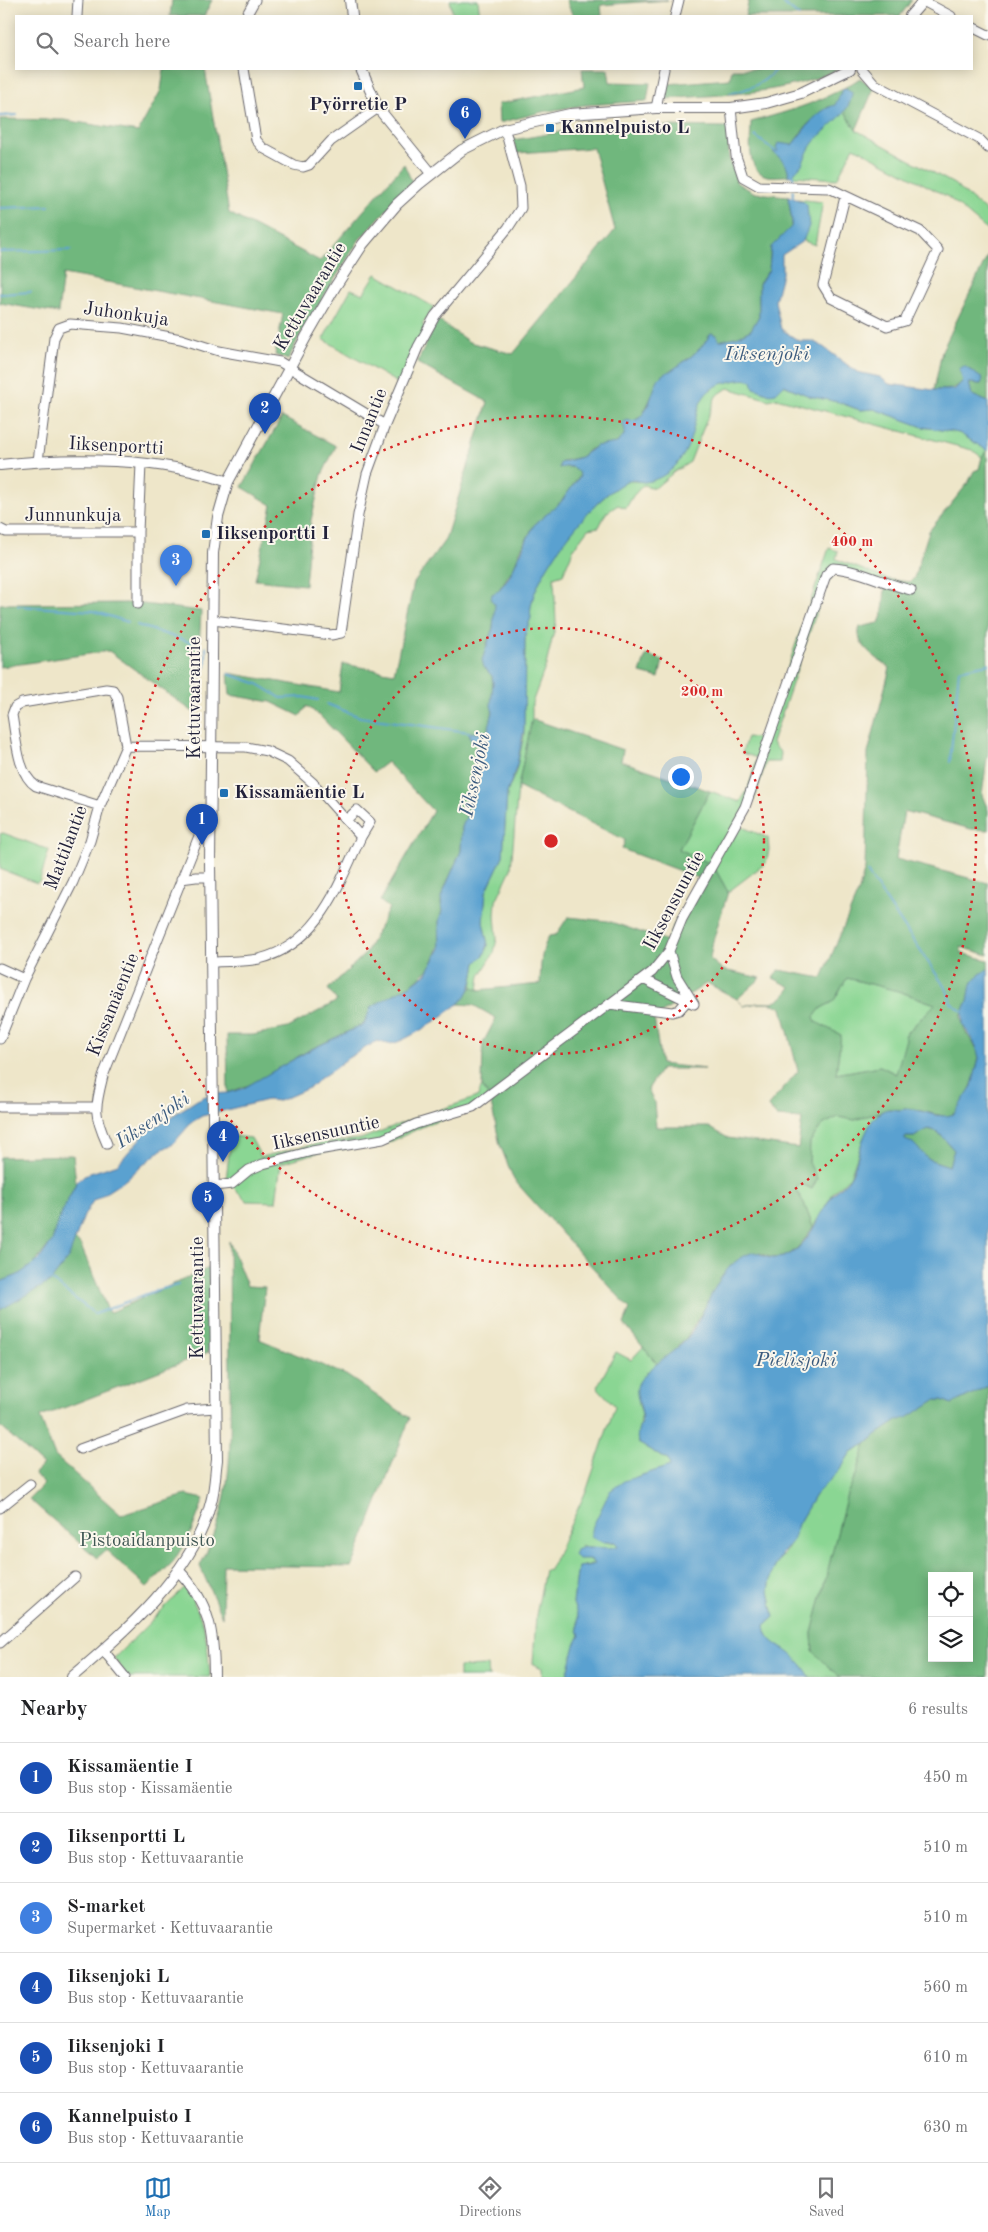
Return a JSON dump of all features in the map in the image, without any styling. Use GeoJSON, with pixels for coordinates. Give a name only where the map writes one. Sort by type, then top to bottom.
{"type":"FeatureCollection","features":[{"type":"Feature","properties":{"kind":"street"},"geometry":{"type":"LineString","coordinates":[[76,15],[78,0]]}},
{"type":"Feature","properties":{"kind":"street"},"geometry":{"type":"LineString","coordinates":[[247,15],[255,0]]}},
{"type":"Feature","properties":{"kind":"street"},"geometry":{"type":"LineString","coordinates":[[350,0],[352,15]]}},
{"type":"Feature","properties":{"kind":"street"},"geometry":{"type":"LineString","coordinates":[[675,15],[679,0]]}},
{"type":"Feature","properties":{"kind":"street"},"geometry":{"type":"LineString","coordinates":[[911,15],[923,1],[949,15]]}},
{"type":"Feature","properties":{"kind":"street"},"geometry":{"type":"LineString","coordinates":[[973,28],[988,35]]}},
{"type":"Feature","properties":{"kind":"street"},"geometry":{"type":"LineString","coordinates":[[244,70],[256,140],[263,148],[294,165],[303,167],[309,165],[331,141],[378,108]]}},
{"type":"Feature","properties":{"kind":"street"},"geometry":{"type":"LineString","coordinates":[[362,70],[378,108],[431,173]]}},
{"type":"Feature","properties":{"kind":"street"},"geometry":{"type":"LineString","coordinates":[[656,108],[664,70]]}},
{"type":"Feature","properties":{"kind":"street","name":"Kettuvaarantie"},"geometry":{"type":"LineString","coordinates":[[72,1677],[103,1650],[156,1598],[178,1570],[199,1536],[211,1502],[217,1460],[213,962],[210,877],[213,554],[218,517],[228,482],[289,366],[335,287],[363,244],[397,204],[431,173],[462,150],[504,129],[570,114],[656,108],[731,108],[766,103],[802,93],[848,70]]}},
{"type":"Feature","properties":{"kind":"street"},"geometry":{"type":"LineString","coordinates":[[863,70],[875,84],[978,139],[988,148]]}},
{"type":"Feature","properties":{"kind":"street"},"geometry":{"type":"LineString","coordinates":[[731,108],[736,156],[743,177],[759,186],[829,188],[920,231],[938,250],[905,321],[888,326],[831,298],[823,285],[845,197]]}},
{"type":"Feature","properties":{"kind":"street","name":"Innantie"},"geometry":{"type":"LineString","coordinates":[[213,620],[331,635],[341,633],[358,515],[367,474],[385,425],[418,347],[435,316],[508,228],[521,208],[520,186],[504,129]]}},
{"type":"Feature","properties":{"kind":"street","name":"Juhonkuja"},"geometry":{"type":"LineString","coordinates":[[38,461],[54,338],[59,328],[70,324],[122,328],[181,339],[219,351],[280,362],[289,366]]}},
{"type":"Feature","properties":{"kind":"street"},"geometry":{"type":"LineString","coordinates":[[289,366],[385,425]]}},
{"type":"Feature","properties":{"kind":"street","name":"Iiksenportti"},"geometry":{"type":"LineString","coordinates":[[0,465],[38,461],[140,464],[192,470],[228,482]]}},
{"type":"Feature","properties":{"kind":"street","name":"Junnunkuja"},"geometry":{"type":"LineString","coordinates":[[0,529],[6,532],[138,532],[140,464]]}},
{"type":"Feature","properties":{"kind":"street"},"geometry":{"type":"LineString","coordinates":[[138,532],[138,604]]}},
{"type":"Feature","properties":{"kind":"street","name":"Iiksensuuntie"},"geometry":{"type":"LineString","coordinates":[[214,1186],[232,1184],[248,1170],[263,1164],[312,1152],[383,1140],[416,1124],[473,1107],[609,1004],[635,987],[661,963],[669,951],[682,919],[745,807],[826,575],[833,568],[845,569],[887,584],[911,590]]}},
{"type":"Feature","properties":{"kind":"street"},"geometry":{"type":"LineString","coordinates":[[100,806],[36,786],[28,781],[22,770],[12,715],[15,707],[22,703],[106,689],[113,690],[117,697],[126,746],[246,747],[267,752],[288,761],[313,783],[361,837]]}},
{"type":"Feature","properties":{"kind":"street","name":"Mattilantie"},"geometry":{"type":"LineString","coordinates":[[0,1038],[24,979],[73,882],[90,841],[100,806],[126,746]]}},
{"type":"Feature","properties":{"kind":"street"},"geometry":{"type":"LineString","coordinates":[[213,962],[259,959],[289,946],[317,921],[328,906],[370,822],[357,810],[346,820]]}},
{"type":"Feature","properties":{"kind":"street","name":"Kissamäentie"},"geometry":{"type":"LineString","coordinates":[[107,1144],[99,1127],[95,1107],[103,1076],[201,831]]}},
{"type":"Feature","properties":{"kind":"street"},"geometry":{"type":"LineString","coordinates":[[181,879],[210,877]]}},
{"type":"Feature","properties":{"kind":"street"},"geometry":{"type":"LineString","coordinates":[[643,979],[694,1004],[677,977],[669,951]]}},
{"type":"Feature","properties":{"kind":"street"},"geometry":{"type":"LineString","coordinates":[[0,968],[24,979]]}},
{"type":"Feature","properties":{"kind":"street"},"geometry":{"type":"LineString","coordinates":[[609,1004],[672,1012],[679,1010],[687,1002]]}},
{"type":"Feature","properties":{"kind":"street"},"geometry":{"type":"LineString","coordinates":[[0,1107],[95,1107]]}},
{"type":"Feature","properties":{"kind":"street"},"geometry":{"type":"LineString","coordinates":[[80,1449],[187,1410],[216,1408]]}},
{"type":"Feature","properties":{"kind":"street"},"geometry":{"type":"LineString","coordinates":[[0,1508],[30,1484]]}},
{"type":"Feature","properties":{"kind":"street"},"geometry":{"type":"LineString","coordinates":[[178,1570],[194,1589],[208,1615],[214,1647],[214,1677]]}},
{"type":"Feature","properties":{"kind":"street"},"geometry":{"type":"LineString","coordinates":[[0,1643],[75,1577]]}},
{"type":"Feature","properties":{"kind":"street"},"geometry":{"type":"LineString","coordinates":[[103,1650],[125,1677]]}},
{"type":"Feature","properties":{"kind":"green space"},"geometry":{"type":"Polygon","coordinates":[[[172,0],[212,0],[204,15],[170,15],[172,0]]]}},
{"type":"Feature","properties":{"kind":"green space"},"geometry":{"type":"Polygon","coordinates":[[[450,0],[478,0],[480,15],[453,15],[450,0]]]}},
{"type":"Feature","properties":{"kind":"green space"},"geometry":{"type":"Polygon","coordinates":[[[566,0],[668,0],[601,5],[602,15],[573,15],[566,0]]]}},
{"type":"Feature","properties":{"kind":"green space"},"geometry":{"type":"Polygon","coordinates":[[[749,0],[912,0],[901,15],[745,15],[749,0]]]}},
{"type":"Feature","properties":{"kind":"green space"},"geometry":{"type":"Polygon","coordinates":[[[164,70],[205,70],[229,213],[320,261],[404,164],[412,182],[359,240],[301,333],[288,360],[275,355],[283,314],[63,274],[58,313],[0,303],[0,119],[64,120],[138,132],[161,90],[164,70]]]}},
{"type":"Feature","properties":{"kind":"green space"},"geometry":{"type":"Polygon","coordinates":[[[582,70],[608,70],[610,82],[650,83],[647,101],[585,105],[542,112],[499,123],[498,104],[584,87],[582,70]]]}},
{"type":"Feature","properties":{"kind":"green space"},"geometry":{"type":"Polygon","coordinates":[[[732,70],[836,70],[818,78],[775,89],[666,99],[667,84],[730,79],[732,70]]]}},
{"type":"Feature","properties":{"kind":"green space"},"geometry":{"type":"Polygon","coordinates":[[[860,78],[874,88],[856,130],[841,105],[828,107],[807,125],[792,145],[788,176],[767,176],[760,173],[752,161],[750,145],[751,122],[821,99],[860,78]]]}},
{"type":"Feature","properties":{"kind":"green space"},"geometry":{"type":"Polygon","coordinates":[[[841,105],[856,130],[954,184],[988,213],[988,231],[948,197],[854,147],[837,179],[792,176],[797,160],[841,105]]]}},
{"type":"Feature","properties":{"kind":"green space"},"geometry":{"type":"Polygon","coordinates":[[[661,126],[728,127],[729,158],[737,183],[755,193],[788,196],[792,221],[791,227],[771,247],[769,270],[759,284],[759,316],[751,330],[739,336],[719,341],[711,334],[698,351],[674,369],[662,375],[643,414],[625,429],[624,435],[617,443],[590,449],[581,457],[562,461],[566,467],[574,468],[580,475],[561,502],[534,525],[514,567],[498,591],[493,628],[487,643],[484,667],[492,676],[491,722],[487,734],[475,732],[474,741],[479,744],[482,750],[479,779],[475,796],[462,827],[461,851],[443,892],[442,911],[439,922],[441,942],[430,968],[412,984],[372,1007],[364,1024],[309,1050],[254,1083],[228,1093],[227,1035],[253,1035],[288,1028],[337,1001],[328,989],[366,953],[389,908],[380,901],[433,811],[387,762],[374,772],[321,717],[307,706],[300,716],[271,702],[230,695],[228,673],[339,692],[343,664],[394,673],[414,583],[445,540],[488,402],[417,363],[438,320],[469,342],[513,354],[615,230],[593,148],[517,153],[513,140],[578,129],[661,126]]]}},
{"type":"Feature","properties":{"kind":"green space"},"geometry":{"type":"Polygon","coordinates":[[[797,199],[823,202],[815,245],[804,241],[797,199]]]}},
{"type":"Feature","properties":{"kind":"green space"},"geometry":{"type":"Polygon","coordinates":[[[988,255],[988,402],[972,395],[969,383],[981,384],[978,376],[969,369],[963,380],[956,387],[934,390],[942,351],[988,255]]]}},
{"type":"Feature","properties":{"kind":"green space"},"geometry":{"type":"Polygon","coordinates":[[[376,274],[434,307],[422,325],[426,327],[399,384],[323,339],[351,289],[363,294],[376,274]]]}},
{"type":"Feature","properties":{"kind":"green space"},"geometry":{"type":"Polygon","coordinates":[[[747,379],[776,393],[783,385],[809,396],[838,402],[860,410],[874,409],[923,427],[959,433],[987,450],[982,457],[972,450],[776,398],[769,400],[728,388],[716,396],[690,462],[674,472],[655,488],[643,485],[633,496],[626,508],[618,505],[606,513],[599,527],[588,529],[574,548],[563,574],[554,577],[556,623],[546,665],[532,703],[532,719],[518,787],[511,869],[496,901],[497,938],[494,953],[480,976],[478,990],[472,987],[476,963],[487,950],[488,945],[483,922],[486,892],[503,856],[507,793],[516,771],[524,736],[525,639],[538,584],[549,563],[564,542],[580,522],[613,490],[628,481],[659,477],[675,466],[686,447],[700,402],[705,394],[718,384],[747,379]]]}},
{"type":"Feature","properties":{"kind":"green space"},"geometry":{"type":"Polygon","coordinates":[[[282,417],[336,446],[322,475],[311,520],[305,585],[255,580],[272,505],[242,487],[282,417]]]}},
{"type":"Feature","properties":{"kind":"green space"},"geometry":{"type":"Polygon","coordinates":[[[987,450],[988,751],[982,795],[988,810],[988,830],[971,829],[904,811],[896,859],[988,883],[988,955],[961,947],[961,953],[988,960],[988,969],[979,975],[961,1017],[965,1031],[979,1052],[974,1079],[966,1098],[954,1113],[948,1117],[908,1108],[900,1110],[889,1109],[855,1120],[838,1117],[822,1125],[810,1142],[809,1163],[817,1178],[812,1189],[800,1183],[796,1190],[804,1203],[813,1227],[797,1248],[785,1256],[777,1258],[760,1253],[731,1265],[685,1340],[658,1365],[624,1324],[630,1309],[514,1180],[500,1145],[490,1099],[482,1086],[483,1043],[496,1018],[473,1005],[458,1004],[472,987],[478,990],[540,984],[542,959],[546,942],[549,936],[556,935],[568,917],[608,921],[667,941],[672,928],[701,879],[622,849],[625,840],[518,787],[532,719],[623,750],[621,761],[710,791],[679,849],[713,865],[728,892],[713,941],[710,959],[723,970],[761,978],[737,999],[707,983],[654,1018],[661,1064],[705,1069],[661,1069],[648,1089],[654,1102],[656,1127],[709,1127],[728,1138],[798,1148],[802,1119],[777,1117],[768,1106],[798,1071],[782,1008],[766,1003],[775,1002],[780,999],[791,987],[773,978],[779,970],[822,978],[859,890],[865,868],[868,753],[890,668],[873,656],[863,645],[859,633],[860,627],[879,623],[884,606],[886,579],[910,582],[914,578],[929,531],[968,483],[974,471],[979,469],[982,457],[987,450]],[[847,978],[833,1002],[821,1008],[814,1017],[816,1022],[841,1035],[836,1074],[880,1066],[896,1074],[906,1039],[904,1036],[935,1004],[898,991],[847,978]]]}},
{"type":"Feature","properties":{"kind":"green space"},"geometry":{"type":"Polygon","coordinates":[[[829,548],[838,551],[836,559],[886,579],[884,588],[841,572],[834,574],[825,587],[772,743],[781,753],[780,762],[766,762],[756,795],[740,826],[768,838],[769,850],[766,863],[728,892],[713,865],[679,849],[710,791],[740,802],[748,789],[757,758],[742,753],[747,737],[763,739],[829,548]]]}},
{"type":"Feature","properties":{"kind":"green space"},"geometry":{"type":"Polygon","coordinates":[[[135,603],[201,611],[196,714],[109,651],[0,667],[0,604],[135,603]]]}},
{"type":"Feature","properties":{"kind":"green space"},"geometry":{"type":"Polygon","coordinates":[[[646,655],[663,660],[659,678],[640,673],[646,655]]]}},
{"type":"Feature","properties":{"kind":"green space"},"geometry":{"type":"Polygon","coordinates":[[[3,833],[49,850],[40,880],[37,883],[0,869],[0,834],[3,833]]]}},
{"type":"Feature","properties":{"kind":"green space"},"geometry":{"type":"Polygon","coordinates":[[[847,978],[898,991],[935,1004],[904,1035],[906,1039],[897,1074],[880,1066],[836,1074],[841,1035],[815,1022],[814,1017],[821,1008],[833,1002],[847,978]]]}},
{"type":"Feature","properties":{"kind":"green space"},"geometry":{"type":"Polygon","coordinates":[[[482,1086],[490,1099],[476,1110],[426,1125],[388,1143],[316,1153],[281,1163],[276,1202],[247,1201],[226,1180],[231,1136],[251,1138],[261,1157],[315,1144],[361,1139],[472,1099],[478,1096],[482,1086]]]}},
{"type":"Feature","properties":{"kind":"green space"},"geometry":{"type":"Polygon","coordinates":[[[880,1112],[863,1139],[850,1177],[833,1193],[813,1227],[804,1203],[796,1190],[800,1183],[812,1189],[817,1179],[809,1163],[810,1142],[822,1125],[838,1117],[855,1120],[880,1112]]]}},
{"type":"Feature","properties":{"kind":"green space"},"geometry":{"type":"Polygon","coordinates":[[[928,1129],[938,1132],[954,1150],[949,1166],[928,1159],[905,1140],[905,1137],[914,1137],[928,1129]]]}},
{"type":"Feature","properties":{"kind":"green space"},"geometry":{"type":"Polygon","coordinates":[[[73,1155],[76,1183],[59,1219],[52,1241],[34,1264],[18,1275],[0,1282],[0,1157],[73,1155]]]}},
{"type":"Feature","properties":{"kind":"green space","name":"Pistoaidanpuisto"},"geometry":{"type":"Polygon","coordinates":[[[75,1239],[81,1246],[109,1313],[209,1268],[209,1352],[40,1417],[55,1456],[121,1515],[186,1495],[204,1499],[190,1535],[173,1562],[147,1587],[106,1550],[97,1558],[29,1499],[44,1484],[34,1473],[43,1465],[0,1426],[0,1308],[51,1279],[61,1269],[61,1260],[75,1239]]]}},
{"type":"Feature","properties":{"kind":"green space"},"geometry":{"type":"Polygon","coordinates":[[[229,1241],[247,1286],[265,1287],[259,1339],[346,1375],[410,1418],[352,1567],[223,1565],[222,1617],[200,1566],[219,1518],[228,1474],[230,1451],[229,1241]]]}},
{"type":"Feature","properties":{"kind":"green space"},"geometry":{"type":"Polygon","coordinates":[[[643,1347],[658,1365],[647,1372],[638,1386],[639,1405],[642,1414],[638,1443],[668,1460],[671,1466],[636,1477],[597,1520],[591,1530],[608,1543],[615,1542],[619,1546],[605,1549],[581,1546],[585,1558],[590,1559],[594,1564],[578,1567],[573,1603],[578,1617],[580,1635],[575,1646],[567,1677],[542,1677],[542,1668],[533,1664],[536,1615],[545,1570],[550,1569],[587,1489],[615,1406],[597,1387],[616,1352],[631,1360],[643,1347]]]}},
{"type":"Feature","properties":{"kind":"green space"},"geometry":{"type":"Polygon","coordinates":[[[988,1386],[988,1677],[839,1677],[813,1651],[812,1633],[847,1494],[857,1473],[866,1444],[897,1421],[935,1400],[942,1400],[952,1404],[988,1386]]]}},
{"type":"Feature","properties":{"kind":"green space"},"geometry":{"type":"Polygon","coordinates":[[[866,1444],[857,1473],[847,1494],[812,1633],[813,1651],[839,1677],[810,1677],[797,1661],[771,1640],[766,1631],[765,1625],[774,1617],[769,1590],[772,1573],[793,1540],[798,1524],[815,1495],[839,1471],[851,1452],[866,1444]]]}},
{"type":"Feature","properties":{"kind":"green space"},"geometry":{"type":"Polygon","coordinates":[[[185,1587],[197,1610],[204,1630],[210,1677],[128,1677],[114,1658],[185,1587]]]}},
{"type":"Feature","properties":{"kind":"green space"},"geometry":{"type":"Polygon","coordinates":[[[488,1666],[489,1677],[459,1677],[459,1667],[488,1666]]]}},
{"type":"Feature","properties":{"kind":"water"},"geometry":{"type":"Polygon","coordinates":[[[846,88],[852,92],[848,107],[813,143],[793,176],[788,176],[786,165],[773,152],[778,151],[776,148],[778,143],[792,145],[816,116],[835,105],[843,89],[846,88]]]}},
{"type":"Feature","properties":{"kind":"water","name":"Iiksenjoki"},"geometry":{"type":"Polygon","coordinates":[[[788,196],[807,205],[809,226],[803,241],[782,255],[782,274],[775,301],[781,329],[799,341],[812,341],[822,346],[857,372],[880,377],[889,384],[934,390],[955,389],[963,381],[959,369],[964,366],[983,379],[981,384],[969,383],[972,395],[988,402],[988,451],[959,433],[923,427],[874,409],[860,410],[838,402],[809,396],[784,385],[776,393],[770,394],[754,388],[752,381],[740,380],[729,382],[709,391],[700,405],[689,443],[678,463],[666,474],[653,480],[640,482],[630,480],[625,482],[602,499],[588,513],[560,548],[537,587],[531,604],[531,618],[525,639],[524,729],[517,765],[507,793],[503,856],[486,892],[483,922],[488,945],[484,955],[476,963],[472,984],[466,996],[453,1008],[417,1033],[395,1043],[388,1044],[377,1041],[348,1058],[311,1087],[279,1101],[267,1100],[202,1116],[192,1122],[173,1144],[161,1150],[124,1181],[93,1201],[84,1216],[68,1259],[50,1282],[0,1310],[0,1282],[18,1275],[39,1260],[52,1241],[59,1219],[76,1183],[84,1175],[118,1164],[144,1134],[197,1100],[210,1094],[228,1093],[242,1089],[310,1050],[364,1024],[371,1007],[412,984],[427,973],[440,948],[439,922],[442,911],[441,897],[461,851],[462,827],[475,796],[479,779],[482,750],[479,744],[470,738],[469,732],[487,734],[493,712],[491,706],[492,676],[484,667],[482,660],[493,628],[495,604],[491,600],[492,594],[498,591],[509,577],[534,525],[561,502],[580,476],[571,467],[559,468],[560,463],[581,457],[596,446],[617,443],[624,435],[625,429],[622,423],[627,420],[640,418],[648,406],[659,378],[695,353],[711,333],[716,335],[719,341],[739,336],[751,330],[759,316],[759,284],[769,270],[771,247],[791,227],[792,221],[788,196]]]}},
{"type":"Feature","properties":{"kind":"water","name":"Pielisjoki"},"geometry":{"type":"Polygon","coordinates":[[[988,969],[988,1386],[952,1404],[942,1400],[935,1400],[909,1417],[897,1421],[866,1444],[851,1452],[839,1471],[815,1495],[798,1524],[793,1540],[782,1553],[772,1573],[769,1590],[774,1617],[765,1625],[771,1639],[794,1657],[810,1677],[567,1677],[575,1645],[580,1635],[578,1617],[573,1603],[578,1567],[594,1564],[590,1559],[578,1559],[574,1555],[576,1550],[585,1547],[607,1548],[618,1546],[615,1542],[602,1542],[591,1537],[591,1530],[610,1491],[624,1481],[670,1466],[668,1460],[638,1443],[637,1434],[642,1414],[637,1396],[638,1384],[652,1368],[683,1343],[692,1332],[720,1279],[729,1267],[740,1258],[754,1252],[769,1258],[782,1257],[792,1253],[800,1246],[814,1228],[832,1196],[850,1178],[866,1132],[875,1117],[887,1109],[909,1109],[943,1116],[954,1114],[972,1086],[979,1058],[976,1046],[963,1025],[963,1012],[968,1001],[971,984],[988,969]],[[928,1129],[914,1137],[905,1137],[905,1140],[913,1143],[928,1159],[949,1166],[954,1150],[938,1132],[928,1129]]]}},
{"type":"Feature","properties":{"kind":"waterway"},"geometry":{"type":"LineString","coordinates":[[779,0],[798,15]]}},
{"type":"Feature","properties":{"kind":"waterway"},"geometry":{"type":"LineString","coordinates":[[730,93],[756,85],[775,70]]}},
{"type":"Feature","properties":{"kind":"waterway"},"geometry":{"type":"LineString","coordinates":[[0,116],[17,115]]}},
{"type":"Feature","properties":{"kind":"waterway"},"geometry":{"type":"LineString","coordinates":[[755,136],[775,151]]}},
{"type":"Feature","properties":{"kind":"waterway"},"geometry":{"type":"LineString","coordinates":[[793,173],[793,183]]}},
{"type":"Feature","properties":{"kind":"waterway"},"geometry":{"type":"LineString","coordinates":[[793,190],[793,197]]}},
{"type":"Feature","properties":{"kind":"waterway"},"geometry":{"type":"LineString","coordinates":[[0,208],[49,206]]}},
{"type":"Feature","properties":{"kind":"waterway"},"geometry":{"type":"LineString","coordinates":[[0,252],[71,250]]}},
{"type":"Feature","properties":{"kind":"waterway"},"geometry":{"type":"LineString","coordinates":[[0,294],[31,292]]}},
{"type":"Feature","properties":{"kind":"waterway"},"geometry":{"type":"LineString","coordinates":[[18,606],[93,611],[128,622]]}},
{"type":"Feature","properties":{"kind":"waterway"},"geometry":{"type":"LineString","coordinates":[[137,625],[196,644]]}},
{"type":"Feature","properties":{"kind":"waterway"},"geometry":{"type":"LineString","coordinates":[[206,647],[206,667]]}},
{"type":"Feature","properties":{"kind":"waterway"},"geometry":{"type":"LineString","coordinates":[[950,762],[959,670],[988,664]]}},
{"type":"Feature","properties":{"kind":"waterway"},"geometry":{"type":"LineString","coordinates":[[229,674],[258,684],[281,698],[303,697],[318,700]]}},
{"type":"Feature","properties":{"kind":"waterway"},"geometry":{"type":"LineString","coordinates":[[327,704],[360,717],[469,732]]}},
{"type":"Feature","properties":{"kind":"waterway"},"geometry":{"type":"LineString","coordinates":[[867,872],[947,990],[951,1003],[963,1012]]}},
{"type":"Feature","properties":{"kind":"waterway"},"geometry":{"type":"LineString","coordinates":[[51,1280],[95,1314],[157,1290],[178,1285]]}},
{"type":"Feature","properties":{"kind":"place","name":"Pyörretie P"},"geometry":{"type":"Point","coordinates":[358,86]}},
{"type":"Feature","properties":{"kind":"place","name":"Kannelpuisto L"},"geometry":{"type":"Point","coordinates":[550,128]}},
{"type":"Feature","properties":{"kind":"place","name":"Kannelpuisto I"},"geometry":{"type":"Point","coordinates":[465,139]}},
{"type":"Feature","properties":{"kind":"place","name":"Iiksenportti L"},"geometry":{"type":"Point","coordinates":[265,434]}},
{"type":"Feature","properties":{"kind":"place","name":"Iiksenportti I"},"geometry":{"type":"Point","coordinates":[206,534]}},
{"type":"Feature","properties":{"kind":"place","name":"S-market"},"geometry":{"type":"Point","coordinates":[176,586]}},
{"type":"Feature","properties":{"kind":"place","name":"Kissamäentie L"},"geometry":{"type":"Point","coordinates":[224,793]}},
{"type":"Feature","properties":{"kind":"place","name":"Kissamäentie I"},"geometry":{"type":"Point","coordinates":[202,845]}},
{"type":"Feature","properties":{"kind":"place","name":"Iiksenjoki L"},"geometry":{"type":"Point","coordinates":[223,1162]}},
{"type":"Feature","properties":{"kind":"place","name":"Iiksenjoki I"},"geometry":{"type":"Point","coordinates":[208,1223]}}]}
